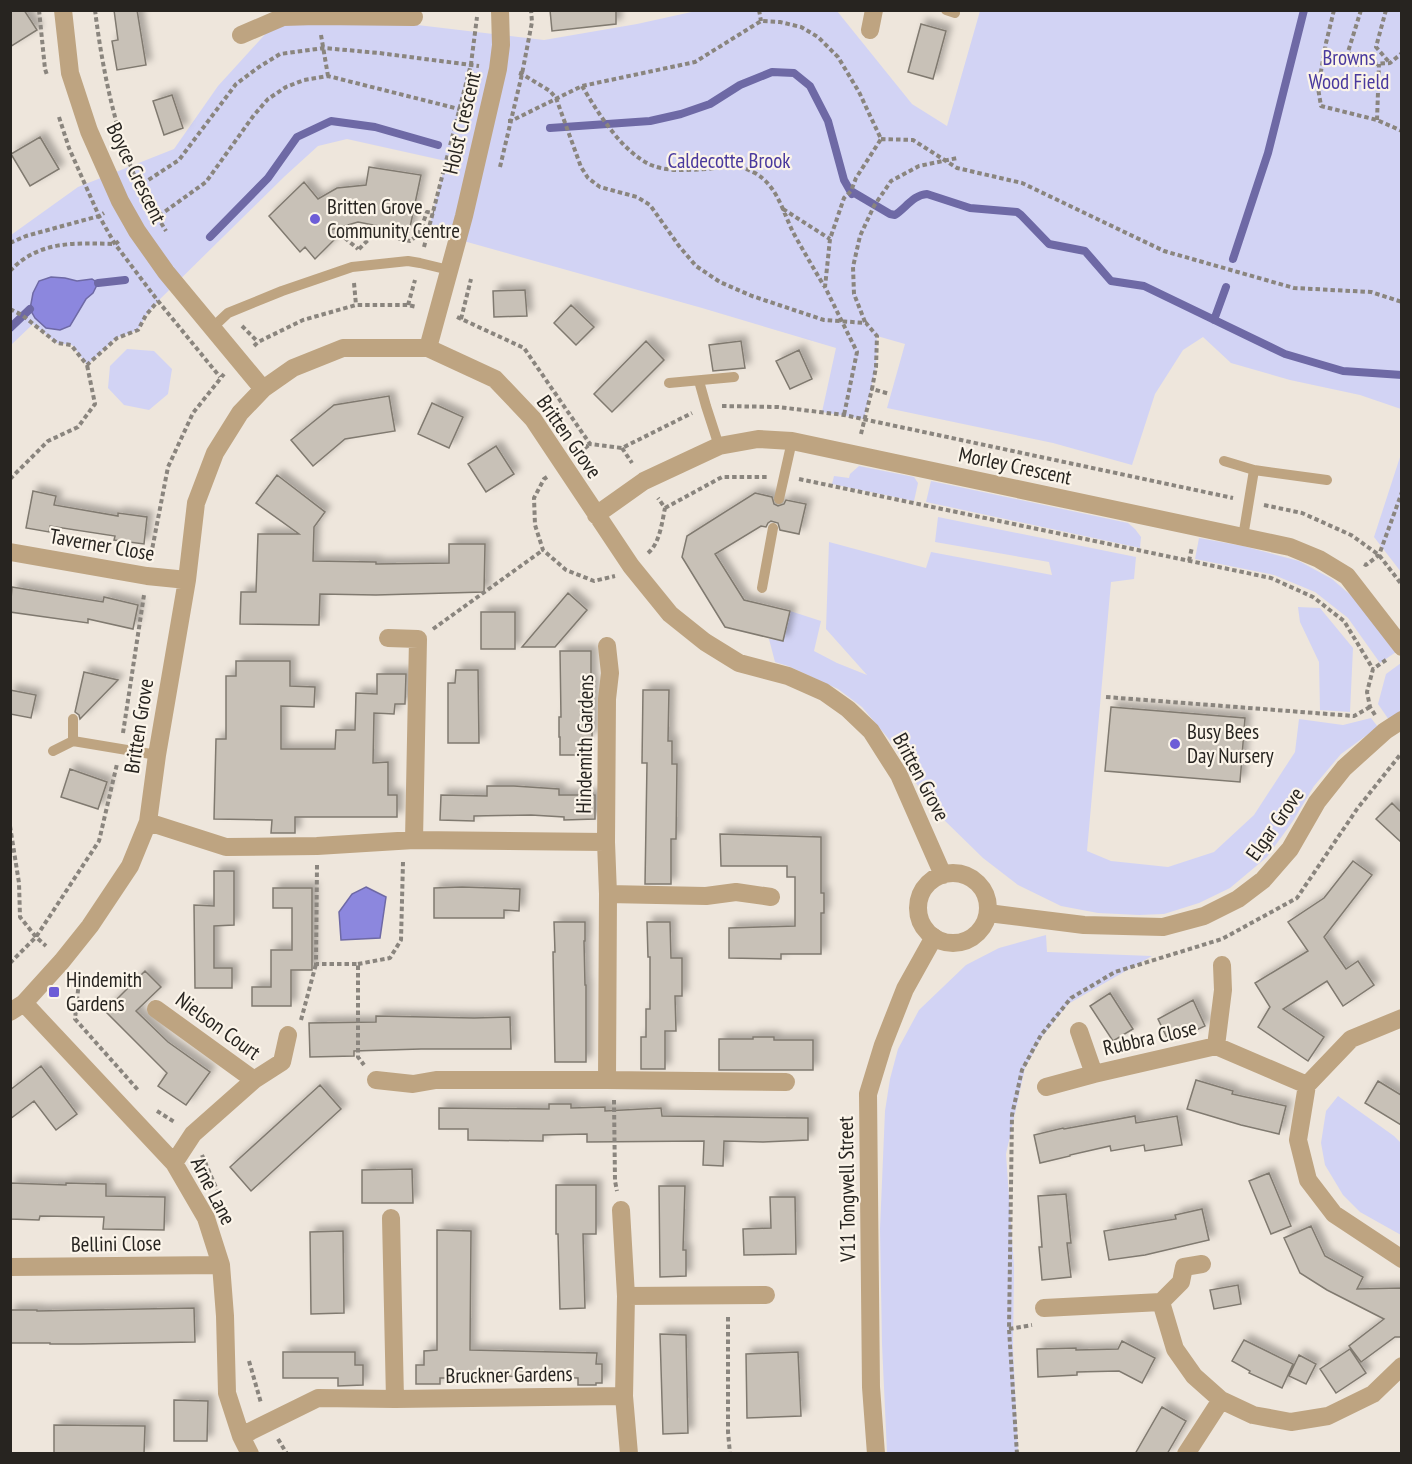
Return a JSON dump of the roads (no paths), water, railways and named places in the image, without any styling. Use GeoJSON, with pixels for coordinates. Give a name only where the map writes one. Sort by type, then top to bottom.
{"type":"FeatureCollection","features":[{"type":"Feature","properties":{"kind":"street","name":"Boyce Crescent"},"geometry":{"type":"LineString","coordinates":[[63,10],[70,73],[89,131],[120,201],[137,231],[166,272],[263,389]]}},
{"type":"Feature","properties":{"kind":"street","name":"Holst Crescent"},"geometry":{"type":"LineString","coordinates":[[428,348],[464,216],[498,69],[501,45],[500,10]]}},
{"type":"Feature","properties":{"kind":"street"},"geometry":{"type":"LineString","coordinates":[[870,30],[874,10]]}},
{"type":"Feature","properties":{"kind":"street"},"geometry":{"type":"LineString","coordinates":[[241,35],[282,14],[414,17]]}},
{"type":"Feature","properties":{"kind":"street","name":"Britten Grove"},"geometry":{"type":"LineString","coordinates":[[17,1008],[62,962],[90,926],[130,866],[148,822],[196,503],[215,453],[240,412],[263,389],[293,368],[343,348],[428,348],[495,380],[533,419],[631,566],[670,614],[705,642],[739,663],[788,676],[824,692],[848,709],[870,731],[899,775],[943,875]]}},
{"type":"Feature","properties":{"kind":"street","name":"Morley Crescent"},"geometry":{"type":"LineString","coordinates":[[596,515],[644,481],[719,446],[758,439],[792,441],[1290,547],[1319,559],[1347,576],[1401,647]]}},
{"type":"Feature","properties":{"kind":"street","name":"Taverner Close"},"geometry":{"type":"LineString","coordinates":[[10,552],[147,576],[186,580]]}},
{"type":"Feature","properties":{"kind":"street"},"geometry":{"type":"LineString","coordinates":[[388,638],[418,639],[414,840]]}},
{"type":"Feature","properties":{"kind":"street","name":"Hindemith Gardens"},"geometry":{"type":"LineString","coordinates":[[607,646],[610,673],[607,699],[607,1080]]}},
{"type":"Feature","properties":{"kind":"street","name":"Elgar Grove"},"geometry":{"type":"LineString","coordinates":[[988,913],[1084,925],[1163,927],[1204,916],[1238,899],[1263,880],[1290,849],[1317,802],[1344,768],[1385,731],[1401,720]]}},
{"type":"Feature","properties":{"kind":"street","name":"Hindemith Gardens"},"geometry":{"type":"LineString","coordinates":[[148,822],[226,846],[317,846],[414,840],[606,842]]}},
{"type":"Feature","properties":{"kind":"street"},"geometry":{"type":"LineString","coordinates":[[955,873],[966,876],[976,882],[983,891],[988,913],[984,924],[968,940],[956,943],[944,942],[925,929],[920,919],[918,908],[925,887],[933,879],[943,875],[955,873]]}},
{"type":"Feature","properties":{"kind":"street"},"geometry":{"type":"LineString","coordinates":[[608,894],[706,896],[736,892],[771,897]]}},
{"type":"Feature","properties":{"kind":"street","name":"V11 Tongwell Street"},"geometry":{"type":"LineString","coordinates":[[876,1454],[872,1387],[868,1094],[883,1045],[905,989],[934,937]]}},
{"type":"Feature","properties":{"kind":"street","name":"Rubbra Close"},"geometry":{"type":"LineString","coordinates":[[1216,1046],[1223,990],[1222,965]]}},
{"type":"Feature","properties":{"kind":"street","name":"Arne Lane"},"geometry":{"type":"LineString","coordinates":[[17,1008],[174,1163],[206,1218],[221,1265],[227,1393],[241,1436],[250,1454]]}},
{"type":"Feature","properties":{"kind":"street","name":"Nielson Court"},"geometry":{"type":"LineString","coordinates":[[156,1009],[254,1080]]}},
{"type":"Feature","properties":{"kind":"street"},"geometry":{"type":"LineString","coordinates":[[1400,1254],[1334,1214],[1308,1180],[1298,1140],[1307,1084],[1351,1039],[1401,1018]]}},
{"type":"Feature","properties":{"kind":"street","name":"Rubbra Close"},"geometry":{"type":"LineString","coordinates":[[1079,1031],[1094,1074]]}},
{"type":"Feature","properties":{"kind":"street","name":"Nielson Court"},"geometry":{"type":"LineString","coordinates":[[174,1163],[193,1134],[254,1080],[282,1062],[288,1035]]}},
{"type":"Feature","properties":{"kind":"street","name":"Rubbra Close"},"geometry":{"type":"LineString","coordinates":[[1046,1088],[1094,1074],[1216,1046],[1307,1084]]}},
{"type":"Feature","properties":{"kind":"street"},"geometry":{"type":"LineString","coordinates":[[376,1080],[413,1084],[436,1080],[786,1082]]}},
{"type":"Feature","properties":{"kind":"street"},"geometry":{"type":"LineString","coordinates":[[621,1210],[626,1296],[624,1396],[629,1454]]}},
{"type":"Feature","properties":{"kind":"street"},"geometry":{"type":"LineString","coordinates":[[391,1218],[395,1399]]}},
{"type":"Feature","properties":{"kind":"street"},"geometry":{"type":"LineString","coordinates":[[1044,1308],[1161,1302],[1180,1282],[1184,1267],[1202,1264]]}},
{"type":"Feature","properties":{"kind":"street","name":"Bellini Close"},"geometry":{"type":"LineString","coordinates":[[10,1267],[221,1265]]}},
{"type":"Feature","properties":{"kind":"street"},"geometry":{"type":"LineString","coordinates":[[626,1296],[766,1295]]}},
{"type":"Feature","properties":{"kind":"street"},"geometry":{"type":"LineString","coordinates":[[1161,1302],[1175,1349],[1194,1376],[1221,1400],[1253,1415],[1291,1422],[1328,1416],[1373,1394],[1401,1366]]}},
{"type":"Feature","properties":{"kind":"street","name":"Bruckner Gardens"},"geometry":{"type":"LineString","coordinates":[[241,1436],[318,1398],[624,1396]]}},
{"type":"Feature","properties":{"kind":"street"},"geometry":{"type":"LineString","coordinates":[[1186,1454],[1221,1400]]}},
{"type":"Feature","properties":{"kind":"lane"},"geometry":{"type":"LineString","coordinates":[[212,328],[228,314],[282,291],[352,267],[408,261],[449,270]]}},
{"type":"Feature","properties":{"kind":"lane"},"geometry":{"type":"LineString","coordinates":[[669,383],[734,377]]}},
{"type":"Feature","properties":{"kind":"lane"},"geometry":{"type":"LineString","coordinates":[[699,381],[719,446]]}},
{"type":"Feature","properties":{"kind":"lane"},"geometry":{"type":"LineString","coordinates":[[778,498],[792,441]]}},
{"type":"Feature","properties":{"kind":"lane"},"geometry":{"type":"LineString","coordinates":[[1224,461],[1254,470],[1327,480]]}},
{"type":"Feature","properties":{"kind":"lane"},"geometry":{"type":"LineString","coordinates":[[1243,537],[1254,470]]}},
{"type":"Feature","properties":{"kind":"lane"},"geometry":{"type":"LineString","coordinates":[[762,588],[773,528]]}},
{"type":"Feature","properties":{"kind":"lane"},"geometry":{"type":"LineString","coordinates":[[73,720],[73,741]]}},
{"type":"Feature","properties":{"kind":"lane"},"geometry":{"type":"LineString","coordinates":[[53,751],[73,741],[157,755]]}},
{"type":"Feature","properties":{"kind":"waterway"},"geometry":{"type":"LineString","coordinates":[[1233,259],[1268,153],[1304,10]]}},
{"type":"Feature","properties":{"kind":"waterway"},"geometry":{"type":"LineString","coordinates":[[550,128],[650,121],[710,104],[740,85],[772,72],[794,73],[810,86],[828,121],[844,180],[852,194],[851,191],[890,214],[895,215],[914,199],[927,194],[970,208],[1017,212],[1049,244],[1085,251],[1111,281],[1144,286],[1285,354],[1343,371],[1402,375]]}},
{"type":"Feature","properties":{"kind":"waterway"},"geometry":{"type":"LineString","coordinates":[[210,237],[268,178],[297,137],[331,121],[375,127],[438,145]]}},
{"type":"Feature","properties":{"kind":"waterway"},"geometry":{"type":"LineString","coordinates":[[98,283],[125,280]]}},
{"type":"Feature","properties":{"kind":"waterway"},"geometry":{"type":"LineString","coordinates":[[1214,320],[1226,287]]}},
{"type":"Feature","properties":{"kind":"waterway"},"geometry":{"type":"LineString","coordinates":[[10,328],[30,309]]}},
{"type":"Feature","properties":{"kind":"place","name":"Britten Grove Community Centre"},"geometry":{"type":"Point","coordinates":[315,219]}},
{"type":"Feature","properties":{"kind":"place","name":"Busy Bees Day Nursery"},"geometry":{"type":"Point","coordinates":[1175,744]}},
{"type":"Feature","properties":{"kind":"place","name":"Hindemith Gardens"},"geometry":{"type":"Point","coordinates":[54,992]}},
{"type":"Feature","properties":{"kind":"park label","name":"Browns Wood Field"},"geometry":{"type":"Point","coordinates":[1349,70]}},
{"type":"Feature","properties":{"kind":"park label","name":"Caldecotte Brook"},"geometry":{"type":"Point","coordinates":[729,161]}}]}
